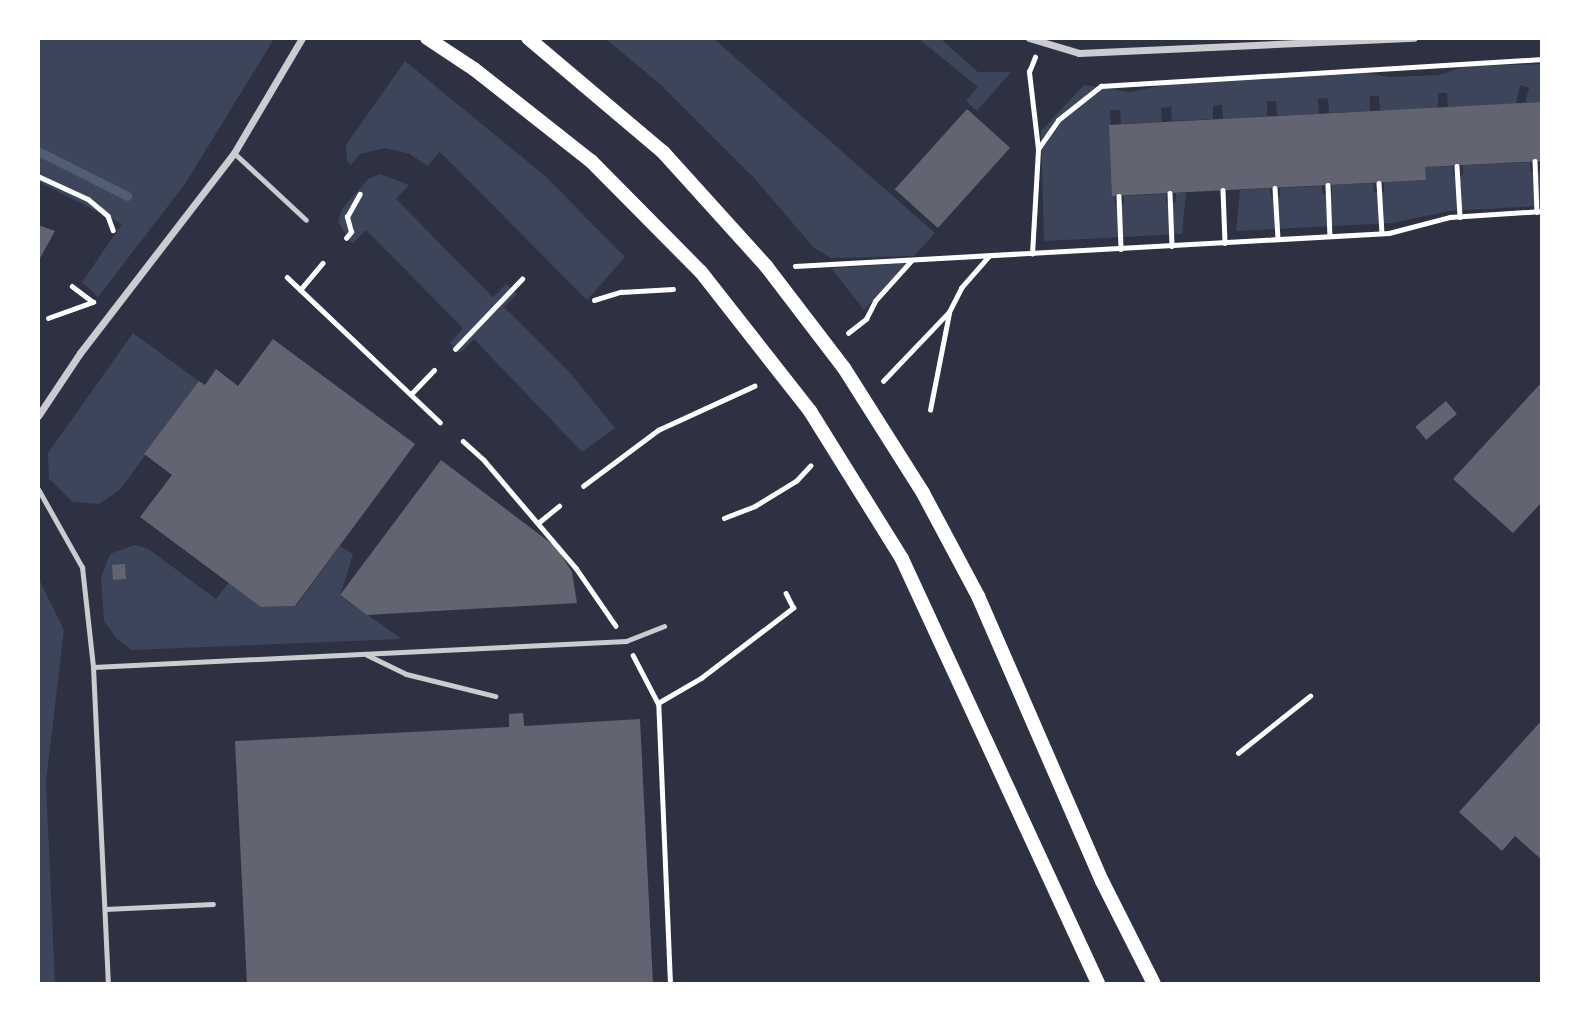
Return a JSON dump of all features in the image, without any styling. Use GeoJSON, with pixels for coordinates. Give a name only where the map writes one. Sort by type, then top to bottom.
{"type":"FeatureCollection","features":[{"type":"Feature","properties":{"kind":"main road"},"geometry":{"type":"LineString","coordinates":[[427,38],[474,69],[590,161],[701,272],[810,411],[902,559],[1098,984]]}},
{"type":"Feature","properties":{"kind":"main road"},"geometry":{"type":"LineString","coordinates":[[527,38],[663,152],[766,266],[844,368],[923,493],[978,596],[1102,881],[1154,984]]}},
{"type":"Feature","properties":{"kind":"street"},"geometry":{"type":"LineString","coordinates":[[38,416],[80,353],[234,153],[302,38]]}},
{"type":"Feature","properties":{"kind":"street"},"geometry":{"type":"LineString","coordinates":[[1029,38],[1079,53],[1414,38]]}},
{"type":"Feature","properties":{"kind":"lane"},"geometry":{"type":"LineString","coordinates":[[234,153],[306,220]]}},
{"type":"Feature","properties":{"kind":"lane"},"geometry":{"type":"LineString","coordinates":[[38,489],[82,567],[93,667],[108,984]]}},
{"type":"Feature","properties":{"kind":"lane"},"geometry":{"type":"LineString","coordinates":[[93,667],[626,641],[664,626]]}},
{"type":"Feature","properties":{"kind":"lane"},"geometry":{"type":"LineString","coordinates":[[364,654],[406,674],[495,696]]}},
{"type":"Feature","properties":{"kind":"lane"},"geometry":{"type":"LineString","coordinates":[[104,909],[213,904]]}},
{"type":"Feature","properties":{"kind":"path"},"geometry":{"type":"LineString","coordinates":[[1032,254],[1038,149],[1029,72],[1041,42]]}},
{"type":"Feature","properties":{"kind":"path"},"geometry":{"type":"LineString","coordinates":[[1038,149],[1058,120],[1101,86],[1542,59]]}},
{"type":"Feature","properties":{"kind":"path"},"geometry":{"type":"LineString","coordinates":[[795,266],[1382,233],[1460,217],[1539,212],[1535,162]]}},
{"type":"Feature","properties":{"kind":"path"},"geometry":{"type":"LineString","coordinates":[[1457,166],[1460,217]]}},
{"type":"Feature","properties":{"kind":"path"},"geometry":{"type":"LineString","coordinates":[[38,176],[88,199],[108,216],[113,230]]}},
{"type":"Feature","properties":{"kind":"path"},"geometry":{"type":"LineString","coordinates":[[1379,183],[1382,233]]}},
{"type":"Feature","properties":{"kind":"path"},"geometry":{"type":"LineString","coordinates":[[1328,185],[1330,236]]}},
{"type":"Feature","properties":{"kind":"path"},"geometry":{"type":"LineString","coordinates":[[1275,188],[1278,239]]}},
{"type":"Feature","properties":{"kind":"path"},"geometry":{"type":"LineString","coordinates":[[1223,190],[1225,243]]}},
{"type":"Feature","properties":{"kind":"path"},"geometry":{"type":"LineString","coordinates":[[346,238],[351,232],[347,217],[360,194]]}},
{"type":"Feature","properties":{"kind":"path"},"geometry":{"type":"LineString","coordinates":[[1170,194],[1171,246]]}},
{"type":"Feature","properties":{"kind":"path"},"geometry":{"type":"LineString","coordinates":[[1119,196],[1121,249]]}},
{"type":"Feature","properties":{"kind":"path"},"geometry":{"type":"LineString","coordinates":[[930,410],[949,312],[961,288],[988,256]]}},
{"type":"Feature","properties":{"kind":"path"},"geometry":{"type":"LineString","coordinates":[[848,333],[866,319],[875,301],[912,260]]}},
{"type":"Feature","properties":{"kind":"path"},"geometry":{"type":"LineString","coordinates":[[300,289],[323,263]]}},
{"type":"Feature","properties":{"kind":"path"},"geometry":{"type":"LineString","coordinates":[[287,277],[440,422]]}},
{"type":"Feature","properties":{"kind":"path"},"geometry":{"type":"LineString","coordinates":[[455,349],[522,279]]}},
{"type":"Feature","properties":{"kind":"path"},"geometry":{"type":"LineString","coordinates":[[48,318],[93,302],[72,286]]}},
{"type":"Feature","properties":{"kind":"path"},"geometry":{"type":"LineString","coordinates":[[594,300],[621,292],[673,289]]}},
{"type":"Feature","properties":{"kind":"path"},"geometry":{"type":"LineString","coordinates":[[883,381],[949,312]]}},
{"type":"Feature","properties":{"kind":"path"},"geometry":{"type":"LineString","coordinates":[[411,394],[435,370]]}},
{"type":"Feature","properties":{"kind":"path"},"geometry":{"type":"LineString","coordinates":[[583,486],[658,430],[754,386]]}},
{"type":"Feature","properties":{"kind":"path"},"geometry":{"type":"LineString","coordinates":[[463,441],[538,523],[626,641],[658,703],[670,984]]}},
{"type":"Feature","properties":{"kind":"path"},"geometry":{"type":"LineString","coordinates":[[724,518],[755,506],[796,481],[810,466]]}},
{"type":"Feature","properties":{"kind":"path"},"geometry":{"type":"LineString","coordinates":[[538,523],[558,506]]}},
{"type":"Feature","properties":{"kind":"path"},"geometry":{"type":"LineString","coordinates":[[658,703],[701,678],[793,608],[786,594]]}},
{"type":"Feature","properties":{"kind":"path"},"geometry":{"type":"LineString","coordinates":[[1238,753],[1310,696]]}},
{"type":"Feature","properties":{"kind":"shaded area"},"geometry":{"type":"Polygon","coordinates":[[[39,39],[274,39],[185,184],[98,297],[82,282],[122,224],[39,182],[39,39]]]}},
{"type":"Feature","properties":{"kind":"shaded area"},"geometry":{"type":"Polygon","coordinates":[[[606,39],[714,39],[935,233],[914,256],[831,258],[814,248],[754,178],[662,86],[606,39]]]}},
{"type":"Feature","properties":{"kind":"shaded area"},"geometry":{"type":"Polygon","coordinates":[[[919,39],[941,39],[978,72],[1011,72],[977,111],[966,101],[978,87],[919,39]]]}},
{"type":"Feature","properties":{"kind":"shaded area"},"geometry":{"type":"Polygon","coordinates":[[[405,61],[545,176],[625,257],[587,300],[440,152],[427,166],[410,154],[385,148],[360,154],[351,165],[347,161],[346,145],[405,61]]]}},
{"type":"Feature","properties":{"kind":"shaded area"},"geometry":{"type":"Polygon","coordinates":[[[1541,64],[1541,102],[1525,103],[1529,88],[1520,85],[1516,104],[1448,107],[1447,93],[1438,93],[1438,108],[1380,111],[1379,96],[1370,96],[1370,111],[1329,113],[1328,98],[1318,99],[1319,114],[1277,116],[1276,101],[1267,101],[1267,116],[1223,119],[1222,105],[1213,106],[1213,119],[1172,121],[1171,107],[1161,108],[1162,122],[1121,124],[1120,110],[1110,110],[1115,205],[1124,204],[1124,196],[1166,194],[1166,203],[1176,202],[1176,193],[1186,193],[1182,234],[1044,241],[1041,131],[1084,85],[1130,92],[1181,81],[1361,72],[1390,77],[1439,75],[1465,66],[1541,64]]]}},
{"type":"Feature","properties":{"kind":"shaded area"},"geometry":{"type":"Polygon","coordinates":[[[1541,161],[1541,206],[1449,211],[1393,223],[1236,231],[1240,190],[1270,188],[1271,197],[1280,197],[1280,188],[1322,186],[1322,194],[1332,194],[1332,185],[1373,183],[1374,192],[1384,192],[1384,182],[1425,180],[1425,167],[1453,166],[1454,176],[1463,175],[1463,165],[1530,162],[1531,172],[1540,171],[1541,161]]]}},
{"type":"Feature","properties":{"kind":"shaded area"},"geometry":{"type":"Polygon","coordinates":[[[380,174],[409,185],[396,199],[493,297],[506,284],[517,294],[504,307],[571,374],[615,428],[582,452],[474,339],[460,353],[450,343],[463,328],[366,230],[352,244],[338,222],[342,209],[368,179],[380,174]]]}},
{"type":"Feature","properties":{"kind":"shaded area"},"geometry":{"type":"Polygon","coordinates":[[[907,263],[864,310],[831,268],[907,263]]]}},
{"type":"Feature","properties":{"kind":"shaded area"},"geometry":{"type":"Polygon","coordinates":[[[133,333],[199,381],[120,490],[99,504],[73,502],[49,479],[48,453],[133,333]]]}},
{"type":"Feature","properties":{"kind":"shaded area"},"geometry":{"type":"Polygon","coordinates":[[[134,545],[147,548],[216,599],[229,582],[262,607],[296,606],[340,546],[353,554],[340,596],[402,639],[132,650],[117,639],[104,621],[101,577],[110,554],[134,545]]]}},
{"type":"Feature","properties":{"kind":"shaded area"},"geometry":{"type":"Polygon","coordinates":[[[38,577],[64,630],[46,782],[55,984],[38,983],[38,577]]]}},
{"type":"Feature","properties":{"kind":"building"},"geometry":{"type":"Polygon","coordinates":[[[1542,102],[1542,161],[1425,167],[1426,180],[1112,196],[1109,125],[1542,102]]]}},
{"type":"Feature","properties":{"kind":"building"},"geometry":{"type":"Polygon","coordinates":[[[967,109],[1010,148],[938,228],[895,189],[967,109]]]}},
{"type":"Feature","properties":{"kind":"building"},"geometry":{"type":"Polygon","coordinates":[[[38,225],[55,231],[39,260],[38,260],[38,225]]]}},
{"type":"Feature","properties":{"kind":"building"},"geometry":{"type":"Polygon","coordinates":[[[273,339],[415,444],[295,606],[261,607],[140,517],[172,475],[144,454],[199,381],[205,385],[216,369],[238,386],[273,339]]]}},
{"type":"Feature","properties":{"kind":"building"},"geometry":{"type":"Polygon","coordinates":[[[1542,382],[1542,502],[1513,533],[1453,479],[1542,382]]]}},
{"type":"Feature","properties":{"kind":"building"},"geometry":{"type":"Polygon","coordinates":[[[1446,401],[1457,414],[1426,440],[1415,427],[1446,401]]]}},
{"type":"Feature","properties":{"kind":"building"},"geometry":{"type":"Polygon","coordinates":[[[441,460],[556,547],[572,572],[577,603],[367,615],[340,595],[441,460]]]}},
{"type":"Feature","properties":{"kind":"building"},"geometry":{"type":"Polygon","coordinates":[[[125,564],[126,579],[113,580],[112,565],[125,564]]]}},
{"type":"Feature","properties":{"kind":"building"},"geometry":{"type":"Polygon","coordinates":[[[523,713],[524,726],[640,719],[653,984],[247,984],[235,741],[509,727],[509,714],[523,713]]]}},
{"type":"Feature","properties":{"kind":"building"},"geometry":{"type":"Polygon","coordinates":[[[1542,720],[1542,860],[1515,836],[1502,851],[1459,812],[1542,720]]]}},
{"type":"Feature","properties":{"kind":"waterway"},"geometry":{"type":"LineString","coordinates":[[38,151],[127,196]]}}]}
